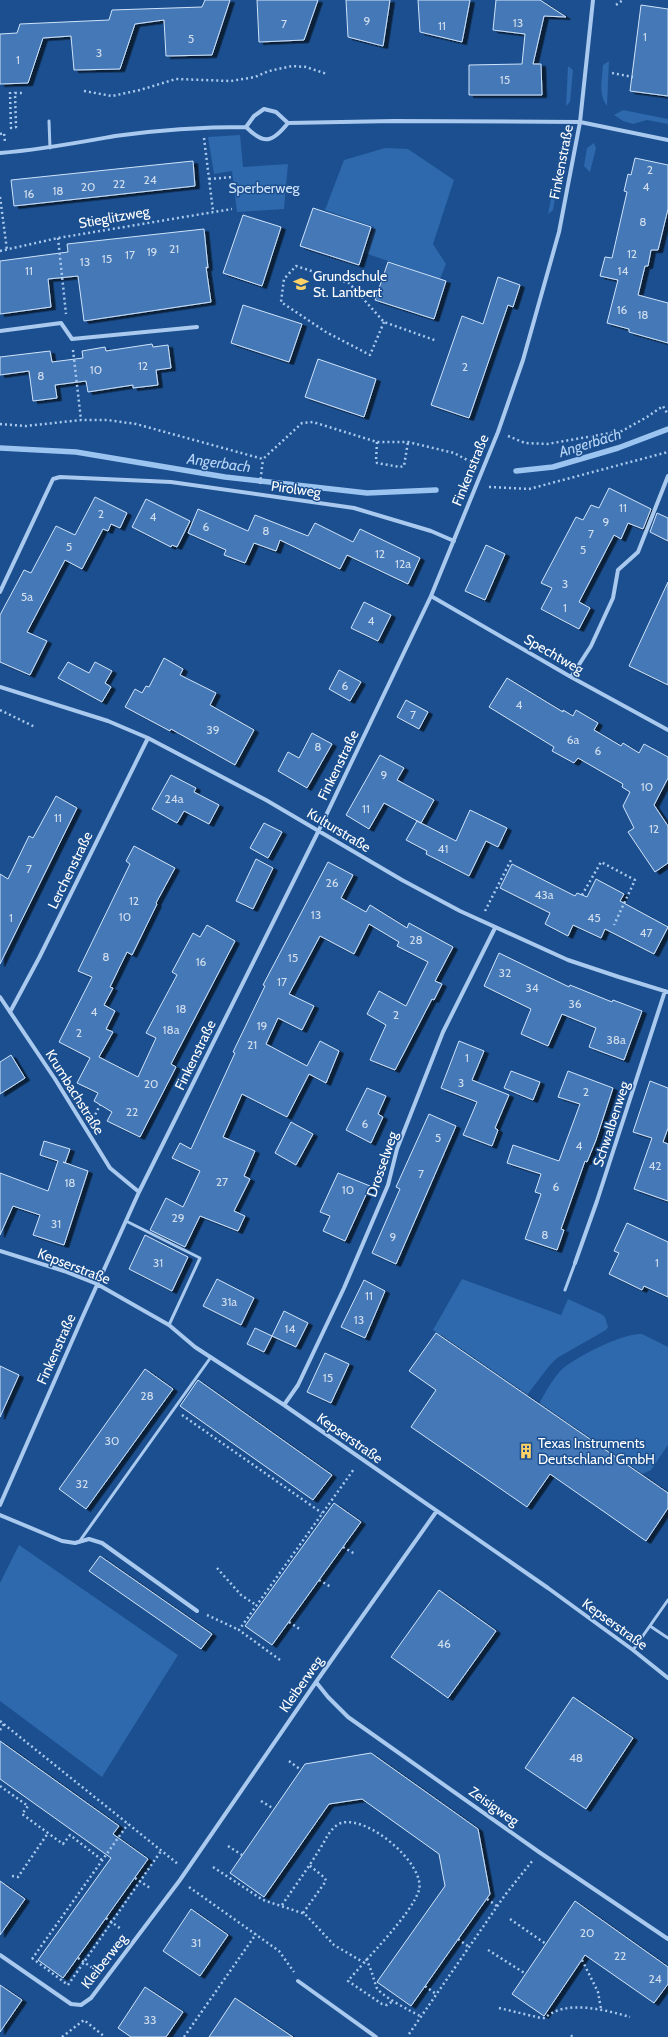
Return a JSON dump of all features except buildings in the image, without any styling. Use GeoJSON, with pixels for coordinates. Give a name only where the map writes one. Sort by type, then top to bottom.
{"type":"FeatureCollection","features":[{"type":"Feature","properties":{"kind":"street","name":"Finkenstraße"},"geometry":{"type":"LineString","coordinates":[[0,1505],[139,1192],[319,830],[431,596],[498,432],[523,360],[546,283],[559,232],[580,122],[593,0]]}},
{"type":"Feature","properties":{"kind":"street"},"geometry":{"type":"LineString","coordinates":[[246,127],[254,116],[264,109],[276,112],[288,123],[394,120],[580,122],[668,140]]}},
{"type":"Feature","properties":{"kind":"street"},"geometry":{"type":"LineString","coordinates":[[0,153],[50,148],[116,136],[202,127],[246,127],[258,137],[269,140],[275,138],[288,123]]}},
{"type":"Feature","properties":{"kind":"street"},"geometry":{"type":"LineString","coordinates":[[0,331],[61,323],[72,339],[197,327]]}},
{"type":"Feature","properties":{"kind":"street","name":"Pirolweg"},"geometry":{"type":"LineString","coordinates":[[0,592],[53,479],[60,476],[170,482],[354,508],[432,531],[454,541]]}},
{"type":"Feature","properties":{"kind":"street"},"geometry":{"type":"LineString","coordinates":[[572,677],[591,646],[613,598],[618,570],[638,552],[668,476]]}},
{"type":"Feature","properties":{"kind":"street","name":"Spechtweg"},"geometry":{"type":"LineString","coordinates":[[431,596],[668,730]]}},
{"type":"Feature","properties":{"kind":"street","name":"Kulturstraße"},"geometry":{"type":"LineString","coordinates":[[0,687],[108,721],[148,738],[319,830],[402,880],[495,928],[586,967],[667,991]]}},
{"type":"Feature","properties":{"kind":"street","name":"Lerchenstraße"},"geometry":{"type":"LineString","coordinates":[[10,1012],[39,958],[148,738]]}},
{"type":"Feature","properties":{"kind":"street","name":"Drosselweg"},"geometry":{"type":"LineString","coordinates":[[284,1405],[298,1385],[342,1294],[388,1185],[397,1149],[442,1032],[495,928]]}},
{"type":"Feature","properties":{"kind":"street","name":"Schwalbenweg"},"geometry":{"type":"LineString","coordinates":[[575,1263],[667,991]]}},
{"type":"Feature","properties":{"kind":"street","name":"Krumbachstraße"},"geometry":{"type":"LineString","coordinates":[[0,997],[110,1168],[139,1192]]}},
{"type":"Feature","properties":{"kind":"street","name":"Kepserstraße"},"geometry":{"type":"LineString","coordinates":[[0,1251],[64,1271],[97,1284],[169,1325],[195,1347],[284,1405],[436,1512],[548,1588],[633,1650],[668,1678]]}},
{"type":"Feature","properties":{"kind":"street","name":"Kleiberweg"},"geometry":{"type":"LineString","coordinates":[[0,1955],[71,2004],[84,2004],[90,1998],[180,1880],[316,1682],[436,1512]]}},
{"type":"Feature","properties":{"kind":"street"},"geometry":{"type":"LineString","coordinates":[[0,1515],[62,1541],[75,1543],[89,1539],[102,1543],[197,1611]]}},
{"type":"Feature","properties":{"kind":"street","name":"Zeisigweg"},"geometry":{"type":"LineString","coordinates":[[316,1682],[328,1697],[348,1717],[539,1852],[668,1939]]}},
{"type":"Feature","properties":{"kind":"street"},"geometry":{"type":"LineString","coordinates":[[298,1981],[376,2037]]}},
{"type":"Feature","properties":{"kind":"lane"},"geometry":{"type":"LineString","coordinates":[[49,121],[50,148]]}},
{"type":"Feature","properties":{"kind":"lane"},"geometry":{"type":"LineString","coordinates":[[126,1222],[200,1258],[169,1325]]}},
{"type":"Feature","properties":{"kind":"lane"},"geometry":{"type":"LineString","coordinates":[[565,1290],[575,1263]]}},
{"type":"Feature","properties":{"kind":"lane"},"geometry":{"type":"LineString","coordinates":[[79,1542],[211,1357]]}},
{"type":"Feature","properties":{"kind":"lane"},"geometry":{"type":"LineString","coordinates":[[633,1650],[668,1600]]}},
{"type":"Feature","properties":{"kind":"lane"},"geometry":{"type":"LineString","coordinates":[[650,1626],[668,1638]]}},
{"type":"Feature","properties":{"kind":"path"},"geometry":{"type":"LineString","coordinates":[[616,5],[623,0]]}},
{"type":"Feature","properties":{"kind":"path"},"geometry":{"type":"LineString","coordinates":[[84,90],[112,96],[140,90],[176,79],[231,81],[255,77],[269,71],[292,66],[306,67],[327,74]]}},
{"type":"Feature","properties":{"kind":"path"},"geometry":{"type":"LineString","coordinates":[[612,73],[632,77]]}},
{"type":"Feature","properties":{"kind":"path"},"geometry":{"type":"LineString","coordinates":[[10,92],[11,128],[16,127],[15,93],[24,93]]}},
{"type":"Feature","properties":{"kind":"path"},"geometry":{"type":"LineString","coordinates":[[202,127],[213,211]]}},
{"type":"Feature","properties":{"kind":"path"},"geometry":{"type":"LineString","coordinates":[[209,179],[233,177]]}},
{"type":"Feature","properties":{"kind":"path"},"geometry":{"type":"LineString","coordinates":[[0,197],[7,250]]}},
{"type":"Feature","properties":{"kind":"path","name":"Stieglitzweg"},"geometry":{"type":"LineString","coordinates":[[0,251],[58,238],[232,209]]}},
{"type":"Feature","properties":{"kind":"path"},"geometry":{"type":"LineString","coordinates":[[58,238],[66,313],[61,323]]}},
{"type":"Feature","properties":{"kind":"path"},"geometry":{"type":"LineString","coordinates":[[384,322],[370,355],[326,332],[282,302],[284,279],[296,266],[349,283],[384,322],[437,341]]}},
{"type":"Feature","properties":{"kind":"path"},"geometry":{"type":"LineString","coordinates":[[72,339],[81,420]]}},
{"type":"Feature","properties":{"kind":"path"},"geometry":{"type":"LineString","coordinates":[[498,432],[525,443],[547,444],[622,431],[663,406],[668,415]]}},
{"type":"Feature","properties":{"kind":"path"},"geometry":{"type":"LineString","coordinates":[[0,424],[26,426],[81,420],[107,420],[136,424],[262,459]]}},
{"type":"Feature","properties":{"kind":"path"},"geometry":{"type":"LineString","coordinates":[[258,495],[262,459],[302,423],[313,422],[377,442],[408,442],[454,453],[473,463]]}},
{"type":"Feature","properties":{"kind":"path"},"geometry":{"type":"LineString","coordinates":[[377,442],[377,463],[400,467],[404,466],[408,442]]}},
{"type":"Feature","properties":{"kind":"path"},"geometry":{"type":"LineString","coordinates":[[489,487],[529,489],[668,452]]}},
{"type":"Feature","properties":{"kind":"path"},"geometry":{"type":"LineString","coordinates":[[0,710],[35,728]]}},
{"type":"Feature","properties":{"kind":"path"},"geometry":{"type":"LineString","coordinates":[[484,912],[511,860]]}},
{"type":"Feature","properties":{"kind":"path"},"geometry":{"type":"LineString","coordinates":[[582,895],[601,862],[635,880],[614,925]]}},
{"type":"Feature","properties":{"kind":"path"},"geometry":{"type":"LineString","coordinates":[[92,1122],[100,1105]]}},
{"type":"Feature","properties":{"kind":"path"},"geometry":{"type":"LineString","coordinates":[[174,1409],[322,1513]]}},
{"type":"Feature","properties":{"kind":"path"},"geometry":{"type":"LineString","coordinates":[[238,1630],[354,1469]]}},
{"type":"Feature","properties":{"kind":"path"},"geometry":{"type":"LineString","coordinates":[[343,1547],[354,1554]]}},
{"type":"Feature","properties":{"kind":"path"},"geometry":{"type":"LineString","coordinates":[[217,1568],[241,1594],[256,1605]]}},
{"type":"Feature","properties":{"kind":"path"},"geometry":{"type":"LineString","coordinates":[[320,1580],[331,1587]]}},
{"type":"Feature","properties":{"kind":"path"},"geometry":{"type":"LineString","coordinates":[[197,1611],[238,1630],[280,1660]]}},
{"type":"Feature","properties":{"kind":"path"},"geometry":{"type":"LineString","coordinates":[[289,1622],[301,1630]]}},
{"type":"Feature","properties":{"kind":"path"},"geometry":{"type":"LineString","coordinates":[[0,1721],[186,1871]]}},
{"type":"Feature","properties":{"kind":"path"},"geometry":{"type":"LineString","coordinates":[[0,1730],[4,1724]]}},
{"type":"Feature","properties":{"kind":"path"},"geometry":{"type":"LineString","coordinates":[[289,1761],[301,1770]]}},
{"type":"Feature","properties":{"kind":"path"},"geometry":{"type":"LineString","coordinates":[[0,1786],[28,1806],[22,1814],[63,1844],[70,1835],[102,1860]]}},
{"type":"Feature","properties":{"kind":"path"},"geometry":{"type":"LineString","coordinates":[[261,1800],[274,1809]]}},
{"type":"Feature","properties":{"kind":"path"},"geometry":{"type":"LineString","coordinates":[[282,1905],[329,1832],[341,1823],[349,1821],[369,1828],[389,1841],[402,1852],[415,1871],[420,1883],[418,1892],[411,1906],[348,1981],[382,2004],[387,2005],[393,2001]]}},
{"type":"Feature","properties":{"kind":"path"},"geometry":{"type":"LineString","coordinates":[[23,1971],[128,1824]]}},
{"type":"Feature","properties":{"kind":"path"},"geometry":{"type":"LineString","coordinates":[[12,1876],[18,1877],[48,1833]]}},
{"type":"Feature","properties":{"kind":"path"},"geometry":{"type":"LineString","coordinates":[[228,1846],[242,1855]]}},
{"type":"Feature","properties":{"kind":"path"},"geometry":{"type":"LineString","coordinates":[[32,1958],[68,1985],[161,1851]]}},
{"type":"Feature","properties":{"kind":"path"},"geometry":{"type":"LineString","coordinates":[[409,2034],[497,1906],[539,1852]]}},
{"type":"Feature","properties":{"kind":"path"},"geometry":{"type":"LineString","coordinates":[[303,1913],[326,1881],[325,1878],[309,1865]]}},
{"type":"Feature","properties":{"kind":"path"},"geometry":{"type":"LineString","coordinates":[[213,1867],[264,1900],[303,1913],[334,1945],[363,1962]]}},
{"type":"Feature","properties":{"kind":"path"},"geometry":{"type":"LineString","coordinates":[[135,1878],[150,1888]]}},
{"type":"Feature","properties":{"kind":"path"},"geometry":{"type":"LineString","coordinates":[[180,1880],[256,1934],[285,1958],[298,1981]]}},
{"type":"Feature","properties":{"kind":"path"},"geometry":{"type":"LineString","coordinates":[[487,1899],[497,1906]]}},
{"type":"Feature","properties":{"kind":"path"},"geometry":{"type":"LineString","coordinates":[[106,1918],[121,1929]]}},
{"type":"Feature","properties":{"kind":"path"},"geometry":{"type":"LineString","coordinates":[[510,1919],[546,1944]]}},
{"type":"Feature","properties":{"kind":"path"},"geometry":{"type":"LineString","coordinates":[[184,2037],[256,1934]]}},
{"type":"Feature","properties":{"kind":"path"},"geometry":{"type":"LineString","coordinates":[[458,1940],[469,1947]]}},
{"type":"Feature","properties":{"kind":"path"},"geometry":{"type":"LineString","coordinates":[[488,1950],[526,1974]]}},
{"type":"Feature","properties":{"kind":"path"},"geometry":{"type":"LineString","coordinates":[[78,1958],[94,1969]]}},
{"type":"Feature","properties":{"kind":"path"},"geometry":{"type":"LineString","coordinates":[[366,1959],[373,1974],[376,1987],[393,2001],[420,2016]]}},
{"type":"Feature","properties":{"kind":"path"},"geometry":{"type":"LineString","coordinates":[[582,1960],[598,1992],[601,2009]]}},
{"type":"Feature","properties":{"kind":"path"},"geometry":{"type":"LineString","coordinates":[[425,1986],[436,1994]]}},
{"type":"Feature","properties":{"kind":"path"},"geometry":{"type":"LineString","coordinates":[[499,2008],[541,2018],[545,2018],[550,2013],[572,2008],[601,2009],[630,2017]]}},
{"type":"Feature","properties":{"kind":"path"},"geometry":{"type":"LineString","coordinates":[[62,2037],[84,2020],[105,2037]]}},
{"type":"Feature","properties":{"kind":"green space"},"geometry":{"type":"Polygon","coordinates":[[[609,61],[607,106],[602,96],[601,81],[603,65],[609,61]]]}},
{"type":"Feature","properties":{"kind":"green space"},"geometry":{"type":"Polygon","coordinates":[[[568,66],[573,70],[570,102],[566,106],[568,66]]]}},
{"type":"Feature","properties":{"kind":"green space"},"geometry":{"type":"Polygon","coordinates":[[[623,110],[668,119],[668,124],[647,120],[633,124],[623,121],[614,115],[623,110]]]}},
{"type":"Feature","properties":{"kind":"green space","name":"Sperberweg"},"geometry":{"type":"Polygon","coordinates":[[[240,135],[243,167],[288,164],[284,209],[237,212],[232,171],[214,174],[208,137],[240,135]]]}},
{"type":"Feature","properties":{"kind":"green space"},"geometry":{"type":"Polygon","coordinates":[[[562,141],[564,146],[553,210],[548,214],[562,141]]]}},
{"type":"Feature","properties":{"kind":"green space"},"geometry":{"type":"Polygon","coordinates":[[[594,143],[596,148],[590,172],[584,166],[587,148],[594,143]]]}},
{"type":"Feature","properties":{"kind":"green space"},"geometry":{"type":"Polygon","coordinates":[[[385,148],[408,149],[454,180],[433,244],[446,264],[440,279],[365,253],[374,227],[325,210],[344,160],[385,148]]]}},
{"type":"Feature","properties":{"kind":"green space"},"geometry":{"type":"Polygon","coordinates":[[[462,1279],[561,1315],[568,1299],[601,1314],[605,1317],[608,1327],[606,1330],[557,1358],[527,1395],[433,1330],[462,1279]]]}},
{"type":"Feature","properties":{"kind":"green space"},"geometry":{"type":"Polygon","coordinates":[[[642,1334],[668,1347],[668,1445],[651,1470],[642,1474],[539,1404],[555,1378],[561,1370],[568,1365],[588,1353],[623,1337],[642,1334]]]}},
{"type":"Feature","properties":{"kind":"green space"},"geometry":{"type":"Polygon","coordinates":[[[19,1545],[178,1655],[102,1777],[0,1701],[0,1583],[19,1545]]]}},
{"type":"Feature","properties":{"kind":"waterway","name":"Angerbach"},"geometry":{"type":"LineString","coordinates":[[516,471],[553,467],[618,448],[668,429]]}},
{"type":"Feature","properties":{"kind":"waterway","name":"Angerbach"},"geometry":{"type":"LineString","coordinates":[[0,448],[76,452],[225,477],[367,493],[436,490]]}},
{"type":"Feature","properties":{"kind":"place","name":"Grundschule St. Lantbert"},"geometry":{"type":"Point","coordinates":[301,284]}},
{"type":"Feature","properties":{"kind":"place","name":"Texas Instruments Deutschland GmbH"},"geometry":{"type":"Point","coordinates":[526,1451]}}]}
